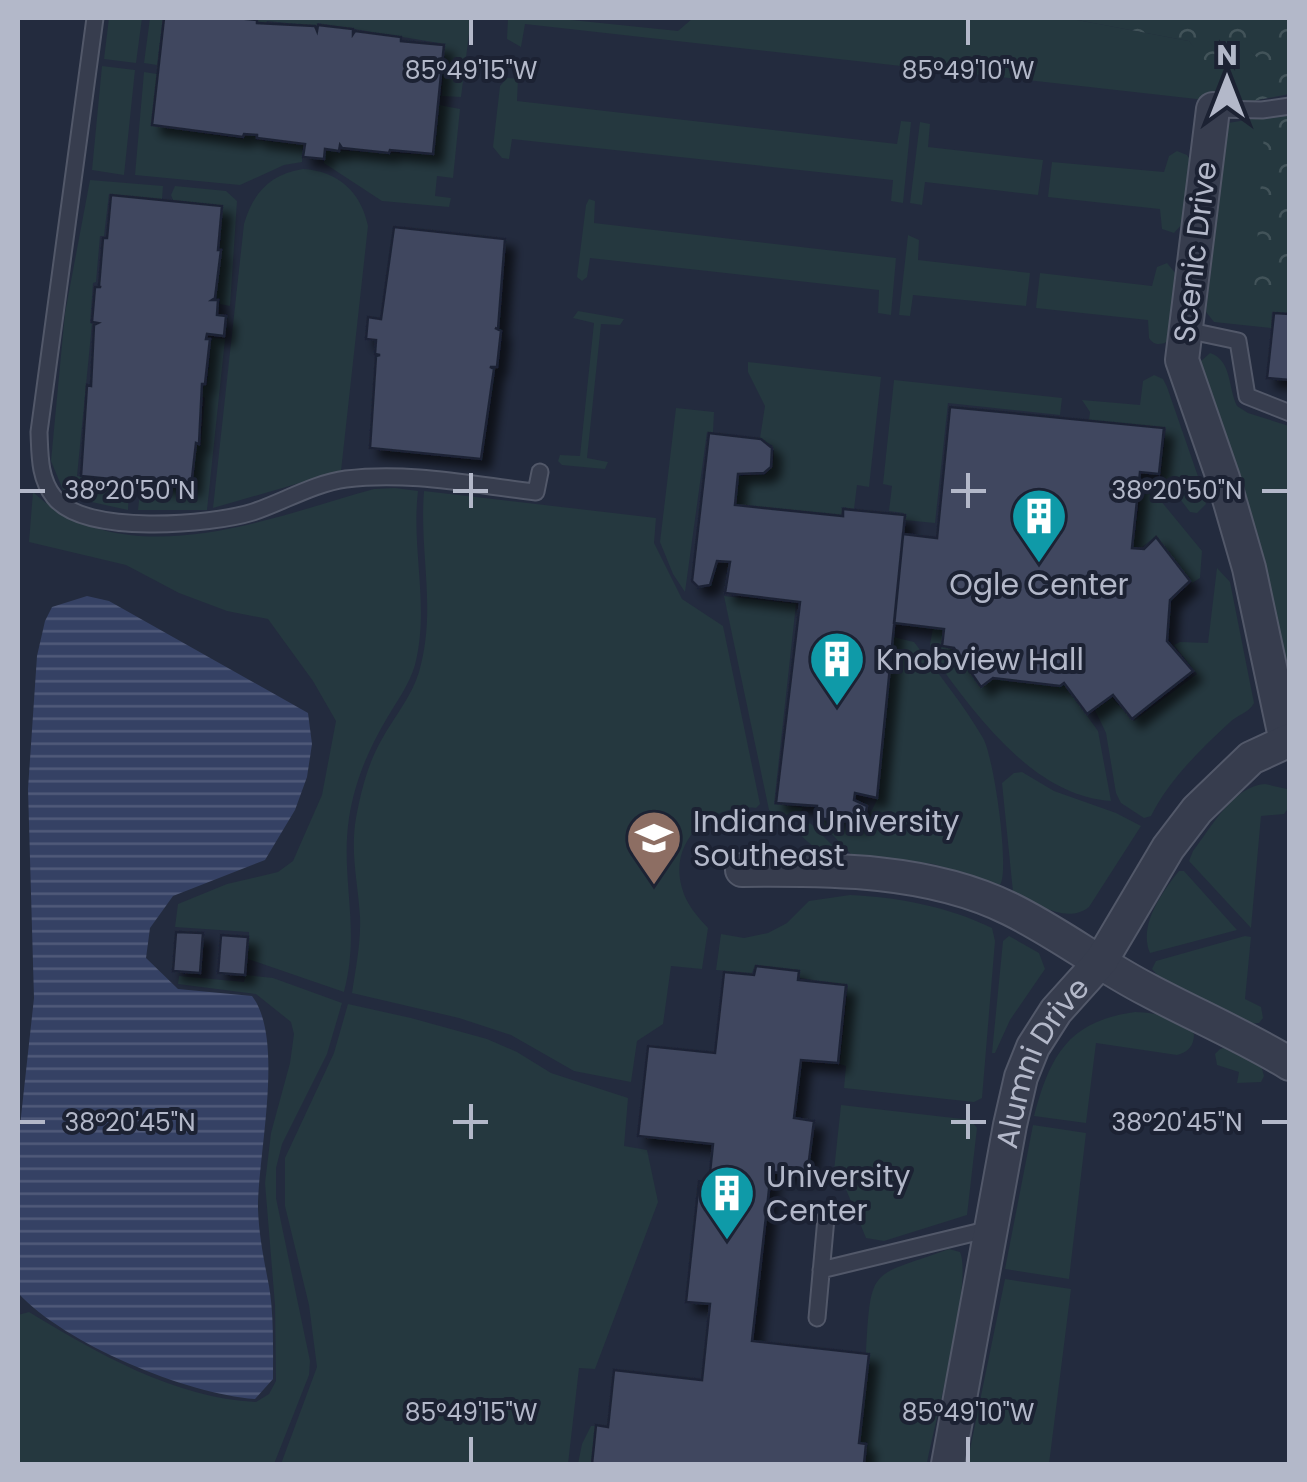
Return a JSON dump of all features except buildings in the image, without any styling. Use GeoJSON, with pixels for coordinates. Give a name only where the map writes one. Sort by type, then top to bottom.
{"type":"FeatureCollection","features":[{"type":"Feature","properties":{"kind":"street","name":"Scenic Drive"},"geometry":{"type":"LineString","coordinates":[[1213,109],[1182,360],[1249,568],[1288,741]]}},
{"type":"Feature","properties":{"kind":"street","name":"Alumni Drive"},"geometry":{"type":"LineString","coordinates":[[948,1464],[1010,1125],[1027,1062],[1056,1011],[1101,961],[1139,892],[1197,810],[1251,758],[1288,741]]}},
{"type":"Feature","properties":{"kind":"street"},"geometry":{"type":"LineString","coordinates":[[742,870],[799,869],[878,875],[947,887],[1006,907],[1145,989],[1290,1064]]}},
{"type":"Feature","properties":{"kind":"lane"},"geometry":{"type":"LineString","coordinates":[[95,18],[39,432],[41,472],[55,499],[78,515],[181,524],[248,513],[343,479],[404,476],[536,492],[540,472]]}},
{"type":"Feature","properties":{"kind":"lane"},"geometry":{"type":"LineString","coordinates":[[1213,109],[1290,106]]}},
{"type":"Feature","properties":{"kind":"lane"},"geometry":{"type":"LineString","coordinates":[[1186,330],[1238,341],[1247,396],[1290,413]]}},
{"type":"Feature","properties":{"kind":"lane"},"geometry":{"type":"LineString","coordinates":[[817,1318],[826,1218]]}},
{"type":"Feature","properties":{"kind":"lane"},"geometry":{"type":"LineString","coordinates":[[821,1270],[990,1230]]}},
{"type":"Feature","properties":{"kind":"green space"},"geometry":{"type":"Polygon","coordinates":[[[109,18],[142,18],[136,63],[104,59],[109,18]]]}},
{"type":"Feature","properties":{"kind":"green space"},"geometry":{"type":"Polygon","coordinates":[[[150,18],[163,18],[157,65],[144,63],[150,18]]]}},
{"type":"Feature","properties":{"kind":"green space"},"geometry":{"type":"Polygon","coordinates":[[[243,18],[471,18],[461,97],[442,96],[445,44],[318,23],[266,23],[243,18]]]}},
{"type":"Feature","properties":{"kind":"green space"},"geometry":{"type":"Polygon","coordinates":[[[508,18],[552,18],[678,31],[693,18],[1067,18],[1189,41],[1199,52],[1225,57],[1244,49],[1260,61],[1266,82],[1258,100],[1232,103],[525,24],[521,47],[507,39],[508,18]]]}},
{"type":"Feature","properties":{"kind":"green space"},"geometry":{"type":"Polygon","coordinates":[[[1067,18],[1289,18],[1289,94],[1248,102],[1262,95],[1264,77],[1259,61],[1248,51],[1230,50],[1220,65],[1214,64],[1189,41],[1067,18]]]}},
{"type":"Feature","properties":{"kind":"green space"},"geometry":{"type":"Polygon","coordinates":[[[102,66],[135,70],[124,175],[92,170],[102,66]]]}},
{"type":"Feature","properties":{"kind":"green space"},"geometry":{"type":"Polygon","coordinates":[[[144,72],[157,74],[152,126],[243,139],[245,135],[256,136],[257,140],[303,145],[302,162],[284,165],[240,185],[135,175],[144,72]]]}},
{"type":"Feature","properties":{"kind":"green space"},"geometry":{"type":"Polygon","coordinates":[[[507,78],[518,79],[517,101],[897,144],[901,121],[911,122],[903,203],[891,201],[893,180],[512,139],[509,159],[502,158],[493,147],[500,86],[507,78]]]}},
{"type":"Feature","properties":{"kind":"green space"},"geometry":{"type":"Polygon","coordinates":[[[439,105],[460,109],[453,178],[437,176],[435,196],[451,198],[449,207],[382,201],[324,163],[326,150],[434,155],[439,105]]]}},
{"type":"Feature","properties":{"kind":"green space"},"geometry":{"type":"Polygon","coordinates":[[[1289,113],[1289,314],[1272,312],[1271,328],[1214,322],[1206,312],[1228,123],[1289,113]]]}},
{"type":"Feature","properties":{"kind":"green space"},"geometry":{"type":"Polygon","coordinates":[[[1289,113],[1289,294],[1254,292],[1265,117],[1289,113]]]}},
{"type":"Feature","properties":{"kind":"green space"},"geometry":{"type":"Polygon","coordinates":[[[920,122],[930,124],[928,147],[1043,160],[1038,195],[925,182],[922,205],[910,203],[920,122]]]}},
{"type":"Feature","properties":{"kind":"green space"},"geometry":{"type":"Polygon","coordinates":[[[1177,151],[1191,161],[1183,223],[1174,233],[1162,229],[1160,209],[1048,197],[1052,162],[1164,172],[1169,156],[1177,151]]]}},
{"type":"Feature","properties":{"kind":"green space"},"geometry":{"type":"Polygon","coordinates":[[[303,169],[327,174],[346,186],[360,203],[368,226],[341,471],[213,508],[244,224],[264,187],[281,175],[303,169]]]}},
{"type":"Feature","properties":{"kind":"green space"},"geometry":{"type":"Polygon","coordinates":[[[90,180],[163,186],[162,199],[109,194],[93,283],[77,476],[129,482],[128,510],[78,499],[63,490],[51,461],[65,313],[90,180]]]}},
{"type":"Feature","properties":{"kind":"green space"},"geometry":{"type":"Polygon","coordinates":[[[175,186],[226,191],[237,201],[230,306],[220,304],[216,298],[223,206],[173,200],[175,186]]]}},
{"type":"Feature","properties":{"kind":"green space"},"geometry":{"type":"Polygon","coordinates":[[[589,199],[595,201],[594,223],[896,258],[891,315],[878,313],[879,290],[590,258],[587,277],[582,281],[577,277],[589,199]]]}},
{"type":"Feature","properties":{"kind":"green space"},"geometry":{"type":"Polygon","coordinates":[[[908,235],[919,240],[918,260],[1030,273],[1026,306],[913,295],[910,316],[899,315],[908,235]]]}},
{"type":"Feature","properties":{"kind":"green space"},"geometry":{"type":"Polygon","coordinates":[[[1167,263],[1177,275],[1169,341],[1155,344],[1149,338],[1148,320],[1036,308],[1040,273],[1152,286],[1157,267],[1167,263]]]}},
{"type":"Feature","properties":{"kind":"green space"},"geometry":{"type":"Polygon","coordinates":[[[578,311],[624,319],[620,325],[601,324],[587,458],[608,462],[605,469],[562,465],[558,461],[560,455],[580,456],[594,323],[573,318],[578,311]]]}},
{"type":"Feature","properties":{"kind":"green space"},"geometry":{"type":"Polygon","coordinates":[[[211,338],[225,339],[207,510],[138,510],[141,484],[192,488],[197,445],[201,444],[205,398],[202,396],[203,386],[207,385],[211,338]]]}},
{"type":"Feature","properties":{"kind":"green space"},"geometry":{"type":"Polygon","coordinates":[[[1210,353],[1226,368],[1237,406],[1289,426],[1289,696],[1202,379],[1200,362],[1210,353]]]}},
{"type":"Feature","properties":{"kind":"green space"},"geometry":{"type":"Polygon","coordinates":[[[748,362],[881,377],[869,487],[857,485],[854,509],[843,507],[841,515],[736,504],[739,476],[765,475],[774,459],[773,446],[760,438],[765,406],[748,372],[748,362]]]}},
{"type":"Feature","properties":{"kind":"green space"},"geometry":{"type":"Polygon","coordinates":[[[1154,375],[1163,379],[1167,387],[1202,488],[1206,504],[1197,513],[1190,512],[1161,474],[1166,428],[1089,420],[1090,412],[1082,400],[1140,405],[1143,381],[1154,375]]]}},
{"type":"Feature","properties":{"kind":"green space"},"geometry":{"type":"Polygon","coordinates":[[[894,380],[1062,398],[1060,415],[948,403],[935,523],[904,520],[904,513],[889,511],[892,486],[883,484],[894,380]]]}},
{"type":"Feature","properties":{"kind":"green space"},"geometry":{"type":"Polygon","coordinates":[[[676,408],[714,412],[713,432],[707,432],[685,592],[660,542],[676,408]]]}},
{"type":"Feature","properties":{"kind":"green space"},"geometry":{"type":"Polygon","coordinates":[[[1142,486],[1152,497],[1156,495],[1202,551],[1200,578],[1192,583],[1156,536],[1142,547],[1133,547],[1142,486]]]}},
{"type":"Feature","properties":{"kind":"green space"},"geometry":{"type":"Polygon","coordinates":[[[374,489],[418,491],[419,643],[415,665],[368,754],[352,804],[347,840],[351,946],[344,992],[248,959],[249,932],[175,927],[178,904],[227,884],[278,872],[293,861],[322,795],[336,721],[313,681],[268,619],[227,611],[179,593],[126,565],[29,542],[33,492],[70,518],[111,532],[154,536],[199,534],[290,514],[374,489]]]}},
{"type":"Feature","properties":{"kind":"green space"},"geometry":{"type":"Polygon","coordinates":[[[424,491],[656,518],[654,543],[682,599],[723,626],[760,804],[709,819],[687,841],[679,871],[686,899],[708,928],[702,969],[671,966],[663,1024],[637,1041],[631,1082],[574,1071],[511,1035],[459,1018],[352,993],[360,926],[354,843],[358,808],[373,758],[412,689],[424,649],[424,491]]]}},
{"type":"Feature","properties":{"kind":"green space"},"geometry":{"type":"Polygon","coordinates":[[[1217,568],[1230,582],[1254,703],[1196,755],[1166,790],[1151,816],[1144,818],[1121,803],[1116,793],[1106,733],[1095,710],[1112,698],[1134,721],[1197,674],[1174,645],[1208,643],[1217,568]]]}},
{"type":"Feature","properties":{"kind":"green space"},"geometry":{"type":"Polygon","coordinates":[[[724,596],[796,604],[774,804],[803,808],[791,824],[769,810],[724,596]]]}},
{"type":"Feature","properties":{"kind":"green space"},"geometry":{"type":"Polygon","coordinates":[[[933,628],[943,630],[942,646],[953,648],[981,688],[993,679],[1059,687],[1064,684],[1098,731],[1111,801],[1083,796],[1056,784],[1008,748],[933,656],[933,628]]]}},
{"type":"Feature","properties":{"kind":"green space"},"geometry":{"type":"Polygon","coordinates":[[[893,637],[914,642],[983,738],[999,813],[1003,858],[1000,885],[933,864],[851,854],[817,819],[858,825],[867,820],[878,798],[893,637]]]}},
{"type":"Feature","properties":{"kind":"green space"},"geometry":{"type":"Polygon","coordinates":[[[1022,772],[1054,791],[1141,826],[1089,907],[1080,912],[1061,913],[1013,892],[1002,783],[1022,772]]]}},
{"type":"Feature","properties":{"kind":"green space"},"geometry":{"type":"Polygon","coordinates":[[[1265,784],[1287,789],[1289,807],[1284,814],[1261,816],[1251,928],[1189,861],[1233,800],[1265,784]]]}},
{"type":"Feature","properties":{"kind":"green space"},"geometry":{"type":"Polygon","coordinates":[[[810,823],[839,852],[822,850],[800,834],[800,827],[810,823]]]}},
{"type":"Feature","properties":{"kind":"green space"},"geometry":{"type":"Polygon","coordinates":[[[1179,871],[1184,871],[1237,930],[1150,953],[1149,921],[1179,871]]]}},
{"type":"Feature","properties":{"kind":"green space"},"geometry":{"type":"Polygon","coordinates":[[[850,895],[923,904],[992,928],[995,941],[982,1098],[974,1102],[844,1088],[846,1066],[840,1064],[848,985],[800,978],[800,970],[755,965],[752,973],[716,970],[721,934],[744,938],[768,933],[787,923],[809,901],[850,895]]]}},
{"type":"Feature","properties":{"kind":"green space"},"geometry":{"type":"Polygon","coordinates":[[[1009,936],[1039,953],[1045,969],[992,1053],[1003,941],[1009,936]]]}},
{"type":"Feature","properties":{"kind":"green space"},"geometry":{"type":"Polygon","coordinates":[[[1251,937],[1245,999],[1261,1007],[1263,1018],[1259,1023],[1247,1024],[1165,984],[1152,969],[1156,961],[1251,937]]]}},
{"type":"Feature","properties":{"kind":"green space"},"geometry":{"type":"Polygon","coordinates":[[[246,975],[273,978],[342,1003],[327,1054],[282,1144],[276,1168],[276,1198],[310,1361],[309,1375],[274,1464],[18,1464],[18,1315],[29,1312],[137,1371],[196,1392],[256,1402],[269,1394],[276,1381],[275,1305],[265,1183],[271,1133],[294,1034],[291,1022],[256,994],[178,984],[179,976],[244,982],[246,975]]]}},
{"type":"Feature","properties":{"kind":"green space"},"geometry":{"type":"Polygon","coordinates":[[[348,1004],[487,1039],[551,1073],[628,1098],[624,1146],[647,1150],[658,1202],[595,1369],[579,1368],[568,1464],[281,1464],[317,1367],[309,1305],[285,1206],[285,1158],[334,1053],[348,1004]]]}},
{"type":"Feature","properties":{"kind":"green space"},"geometry":{"type":"Polygon","coordinates":[[[1135,1012],[1182,1023],[1194,1034],[1192,1045],[1177,1055],[1096,1043],[1086,1123],[1034,1116],[1047,1076],[1065,1045],[1093,1024],[1135,1012]]]}},
{"type":"Feature","properties":{"kind":"green space"},"geometry":{"type":"Polygon","coordinates":[[[1230,1046],[1261,1065],[1261,1082],[1237,1083],[1239,1072],[1217,1065],[1215,1054],[1230,1046]]]}},
{"type":"Feature","properties":{"kind":"green space"},"geometry":{"type":"Polygon","coordinates":[[[841,1105],[971,1120],[977,1128],[967,1215],[884,1241],[866,1238],[843,1182],[833,1180],[841,1105]]]}},
{"type":"Feature","properties":{"kind":"green space"},"geometry":{"type":"Polygon","coordinates":[[[1033,1125],[1086,1133],[1069,1279],[1005,1269],[1033,1125]]]}},
{"type":"Feature","properties":{"kind":"green space"},"geometry":{"type":"Polygon","coordinates":[[[949,1249],[960,1252],[961,1292],[927,1464],[865,1464],[867,1444],[860,1442],[874,1289],[889,1271],[949,1249]]]}},
{"type":"Feature","properties":{"kind":"green space"},"geometry":{"type":"Polygon","coordinates":[[[1005,1279],[1071,1289],[1049,1464],[967,1464],[1005,1279]]]}},
{"type":"Feature","properties":{"kind":"green space"},"geometry":{"type":"Polygon","coordinates":[[[591,1426],[595,1426],[591,1464],[578,1464],[582,1444],[591,1426]]]}},
{"type":"Feature","properties":{"kind":"water"},"geometry":{"type":"Polygon","coordinates":[[[87,596],[109,601],[308,713],[312,744],[307,777],[295,810],[265,860],[173,896],[150,928],[146,958],[178,989],[252,996],[262,1015],[268,1067],[258,1209],[272,1309],[273,1379],[255,1399],[195,1388],[128,1363],[65,1330],[18,1293],[18,1144],[34,998],[28,789],[37,656],[52,607],[87,596]]]}},
{"type":"Feature","properties":{"kind":"place","name":"Ogle Center"},"geometry":{"type":"Point","coordinates":[1039,565]}},
{"type":"Feature","properties":{"kind":"place","name":"Knobview Hall"},"geometry":{"type":"Point","coordinates":[837,708]}},
{"type":"Feature","properties":{"kind":"place","name":"Indiana University Southeast"},"geometry":{"type":"Point","coordinates":[654,887]}},
{"type":"Feature","properties":{"kind":"place","name":"University Center"},"geometry":{"type":"Point","coordinates":[727,1242]}}]}
